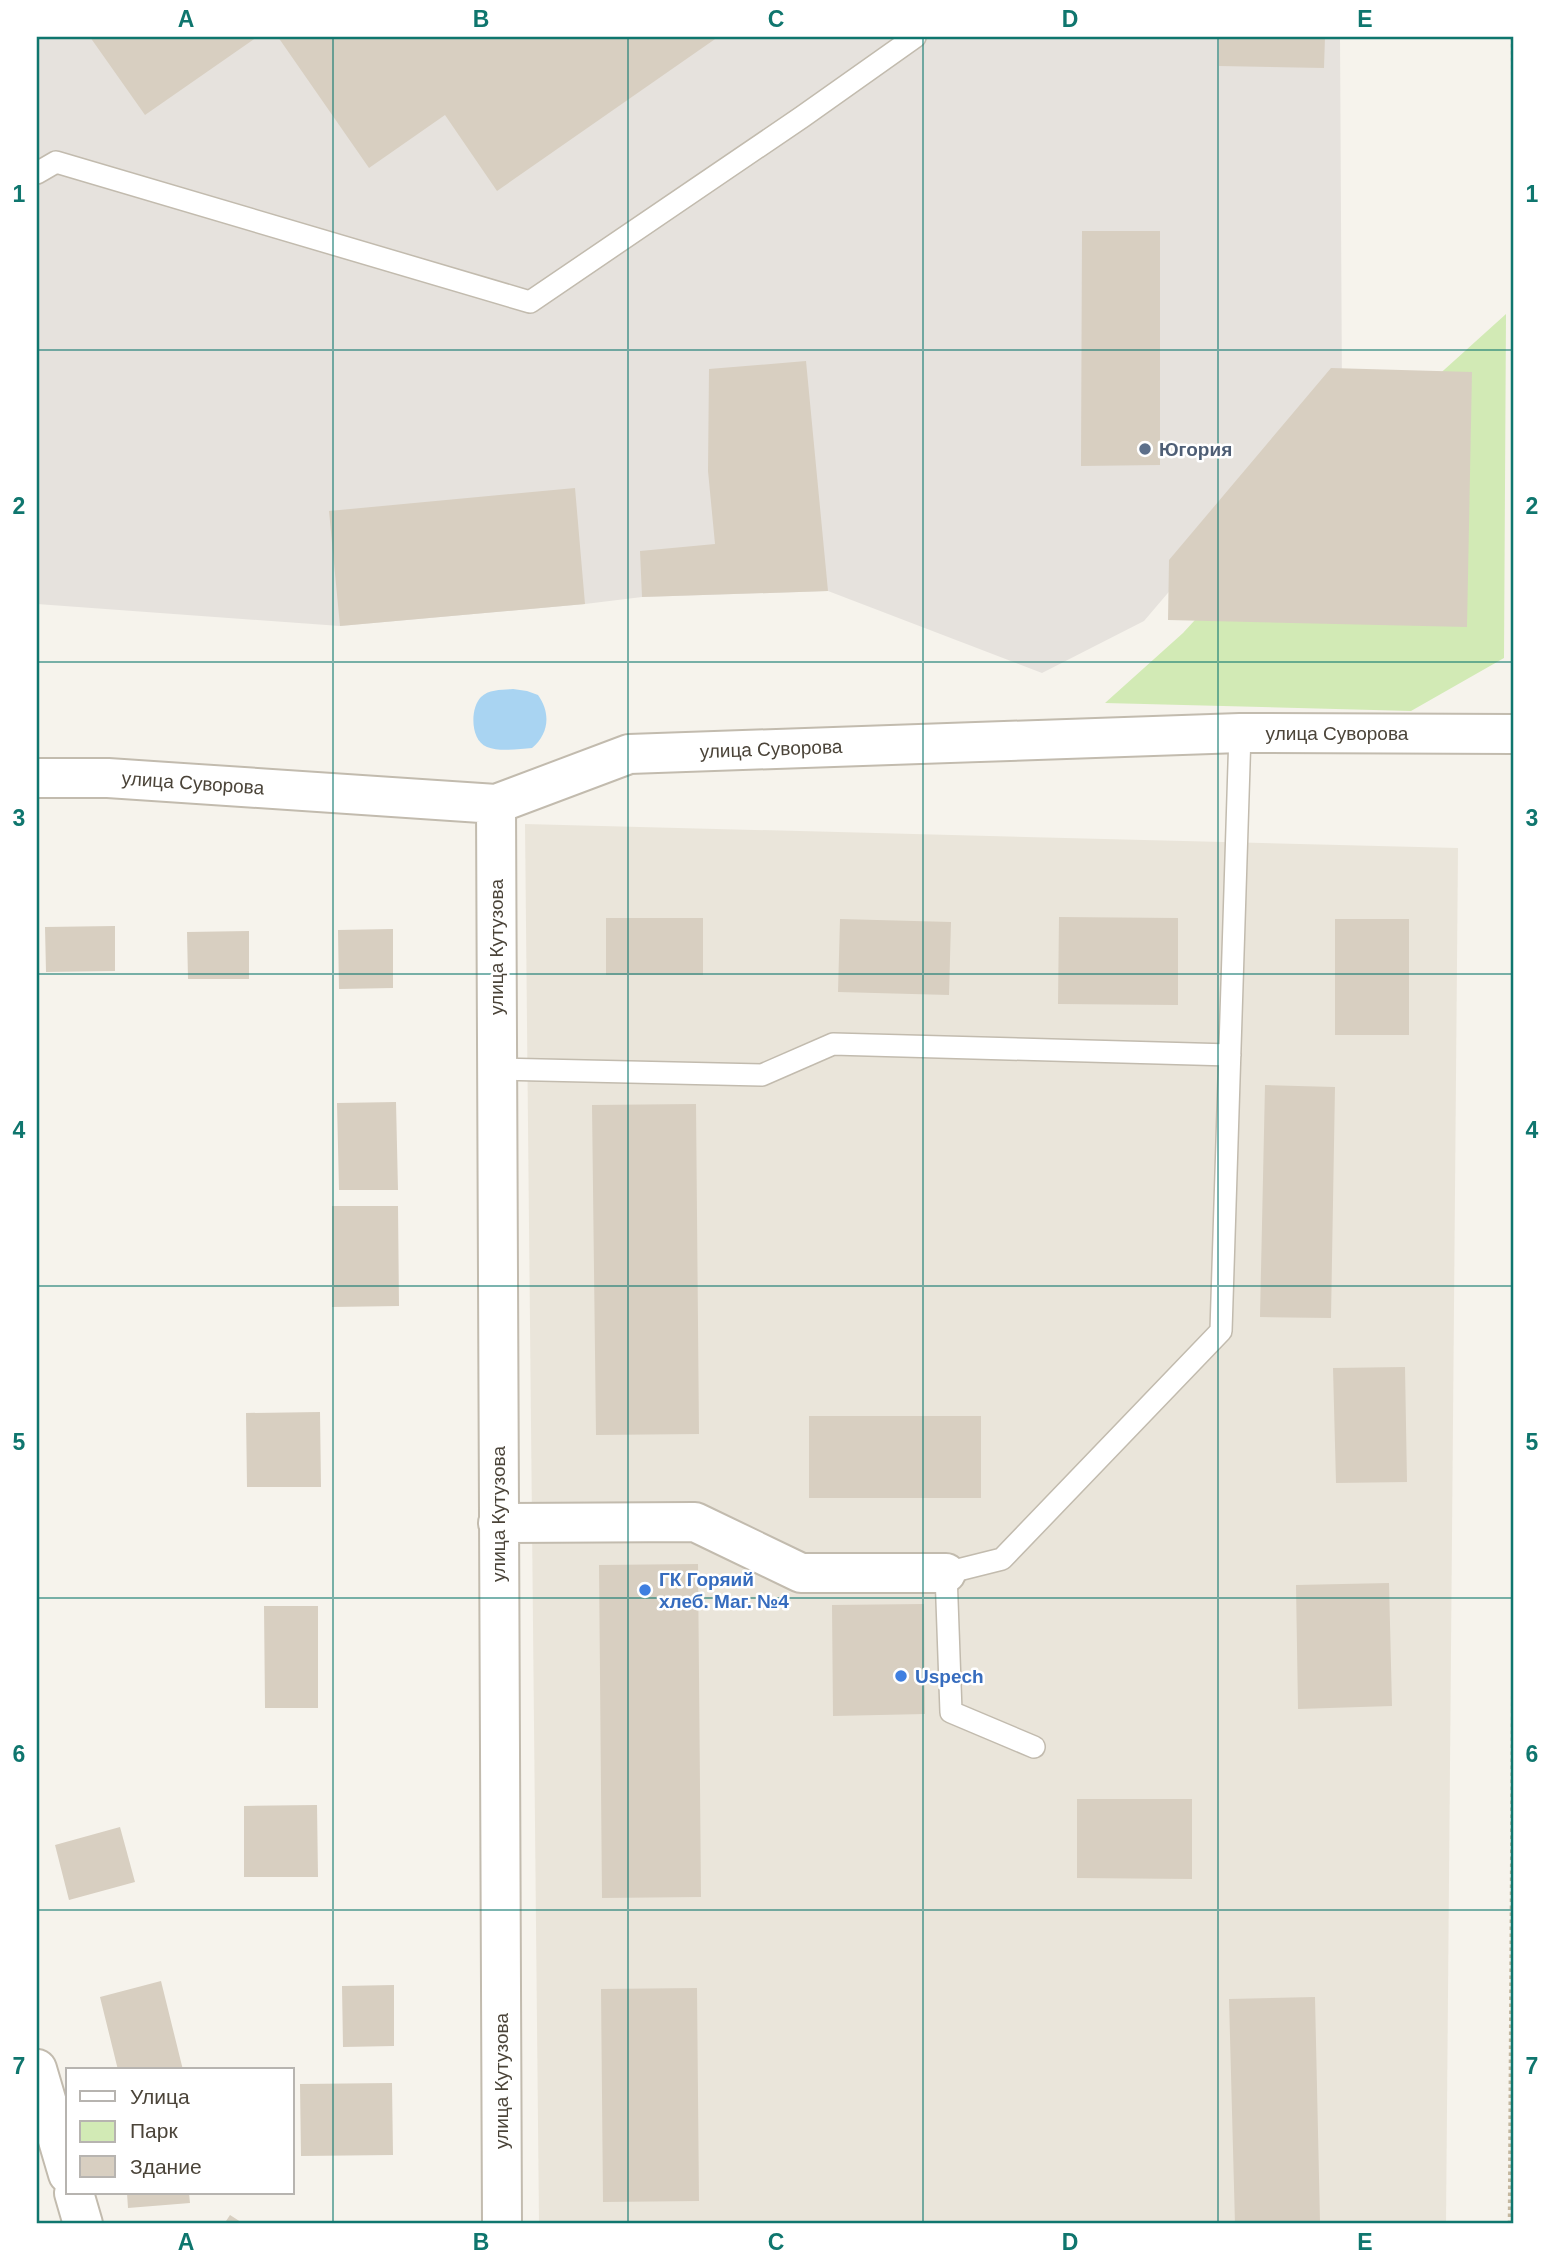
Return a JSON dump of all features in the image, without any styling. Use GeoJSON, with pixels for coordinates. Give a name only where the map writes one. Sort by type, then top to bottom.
{"type":"FeatureCollection","features":[{"type":"Feature","properties":{"kind":"street","name":"улица Суворова"},"geometry":{"type":"LineString","coordinates":[[37,778],[108,778],[496,804],[629,754],[1240,733],[1514,734]]}},
{"type":"Feature","properties":{"kind":"street","name":"улица Кутузова"},"geometry":{"type":"LineString","coordinates":[[496,804],[502,2224]]}},
{"type":"Feature","properties":{"kind":"street"},"geometry":{"type":"LineString","coordinates":[[498,1523],[695,1522],[801,1573],[946,1573]]}},
{"type":"Feature","properties":{"kind":"street"},"geometry":{"type":"LineString","coordinates":[[37,2069],[66,2167]]}},
{"type":"Feature","properties":{"kind":"street"},"geometry":{"type":"LineString","coordinates":[[74,2194],[83,2224]]}},
{"type":"Feature","properties":{"kind":"lane"},"geometry":{"type":"LineString","coordinates":[[37,173],[56,162],[530,302],[915,37]]}},
{"type":"Feature","properties":{"kind":"lane"},"geometry":{"type":"LineString","coordinates":[[1034,1746],[951,1712],[946,1573],[1002,1559],[1221,1331],[1240,733]]}},
{"type":"Feature","properties":{"kind":"lane"},"geometry":{"type":"LineString","coordinates":[[496,1069],[762,1075],[833,1044],[1230,1055]]}},
{"type":"Feature","properties":{"kind":"path"},"geometry":{"type":"LineString","coordinates":[[1513,37],[1514,200]]}},
{"type":"Feature","properties":{"kind":"path"},"geometry":{"type":"LineString","coordinates":[[1510,2224],[1514,1568]]}},
{"type":"Feature","properties":{"kind":"shaded area"},"geometry":{"type":"Polygon","coordinates":[[[37,37],[1340,37],[1342,395],[1306,431],[1144,621],[1042,673],[828,591],[642,597],[340,626],[37,604],[37,37]]]}},
{"type":"Feature","properties":{"kind":"shaded area"},"geometry":{"type":"Polygon","coordinates":[[[525,824],[1458,848],[1446,2224],[539,2224],[525,824]]]}},
{"type":"Feature","properties":{"kind":"green space"},"geometry":{"type":"Polygon","coordinates":[[[1506,314],[1504,658],[1411,711],[1105,703],[1183,633],[1332,471],[1506,314]]]}},
{"type":"Feature","properties":{"kind":"water"},"geometry":{"type":"Polygon","coordinates":[[[513,689],[538,695],[545,709],[545,730],[532,748],[492,749],[477,738],[474,716],[477,702],[496,690],[513,689]]]}},
{"type":"Feature","properties":{"kind":"building"},"geometry":{"type":"Polygon","coordinates":[[[90,37],[257,37],[145,115],[90,37]]]}},
{"type":"Feature","properties":{"kind":"building"},"geometry":{"type":"Polygon","coordinates":[[[278,37],[718,37],[497,191],[445,115],[369,168],[278,37]]]}},
{"type":"Feature","properties":{"kind":"building"},"geometry":{"type":"Polygon","coordinates":[[[1219,37],[1325,37],[1324,68],[1219,66],[1219,37]]]}},
{"type":"Feature","properties":{"kind":"building"},"geometry":{"type":"Polygon","coordinates":[[[1082,231],[1160,231],[1160,465],[1081,466],[1082,231]]]}},
{"type":"Feature","properties":{"kind":"building"},"geometry":{"type":"Polygon","coordinates":[[[806,361],[828,591],[642,597],[640,551],[715,544],[708,471],[709,369],[806,361]]]}},
{"type":"Feature","properties":{"kind":"building"},"geometry":{"type":"Polygon","coordinates":[[[1331,368],[1472,372],[1467,627],[1168,620],[1169,560],[1331,368]]]}},
{"type":"Feature","properties":{"kind":"building"},"geometry":{"type":"Polygon","coordinates":[[[575,488],[585,604],[340,626],[329,511],[575,488]]]}},
{"type":"Feature","properties":{"kind":"building"},"geometry":{"type":"Polygon","coordinates":[[[1059,917],[1178,918],[1178,1005],[1058,1004],[1059,917]]]}},
{"type":"Feature","properties":{"kind":"building"},"geometry":{"type":"Polygon","coordinates":[[[606,918],[703,918],[703,975],[606,975],[606,918]]]}},
{"type":"Feature","properties":{"kind":"building"},"geometry":{"type":"Polygon","coordinates":[[[840,919],[951,922],[949,995],[838,992],[840,919]]]}},
{"type":"Feature","properties":{"kind":"building"},"geometry":{"type":"Polygon","coordinates":[[[1335,919],[1409,919],[1409,1035],[1335,1035],[1335,919]]]}},
{"type":"Feature","properties":{"kind":"building"},"geometry":{"type":"Polygon","coordinates":[[[115,926],[115,971],[46,972],[45,927],[115,926]]]}},
{"type":"Feature","properties":{"kind":"building"},"geometry":{"type":"Polygon","coordinates":[[[393,929],[393,988],[339,989],[338,930],[393,929]]]}},
{"type":"Feature","properties":{"kind":"building"},"geometry":{"type":"Polygon","coordinates":[[[249,931],[249,979],[188,979],[187,932],[249,931]]]}},
{"type":"Feature","properties":{"kind":"building"},"geometry":{"type":"Polygon","coordinates":[[[1265,1085],[1335,1087],[1331,1318],[1260,1317],[1265,1085]]]}},
{"type":"Feature","properties":{"kind":"building"},"geometry":{"type":"Polygon","coordinates":[[[396,1102],[398,1190],[339,1190],[337,1103],[396,1102]]]}},
{"type":"Feature","properties":{"kind":"building"},"geometry":{"type":"Polygon","coordinates":[[[696,1104],[699,1434],[596,1435],[592,1105],[696,1104]]]}},
{"type":"Feature","properties":{"kind":"building"},"geometry":{"type":"Polygon","coordinates":[[[332,1206],[398,1206],[399,1306],[332,1307],[332,1206]]]}},
{"type":"Feature","properties":{"kind":"building"},"geometry":{"type":"Polygon","coordinates":[[[1405,1367],[1407,1482],[1336,1483],[1333,1368],[1405,1367]]]}},
{"type":"Feature","properties":{"kind":"building"},"geometry":{"type":"Polygon","coordinates":[[[320,1412],[321,1487],[247,1487],[246,1413],[320,1412]]]}},
{"type":"Feature","properties":{"kind":"building"},"geometry":{"type":"Polygon","coordinates":[[[809,1416],[981,1416],[981,1498],[809,1498],[809,1416]]]}},
{"type":"Feature","properties":{"kind":"building"},"geometry":{"type":"Polygon","coordinates":[[[698,1564],[701,1897],[602,1898],[599,1565],[698,1564]]]}},
{"type":"Feature","properties":{"kind":"building"},"geometry":{"type":"Polygon","coordinates":[[[1389,1583],[1392,1706],[1298,1709],[1296,1585],[1389,1583]]]}},
{"type":"Feature","properties":{"kind":"building"},"geometry":{"type":"Polygon","coordinates":[[[924,1604],[925,1714],[833,1716],[832,1605],[924,1604]]]}},
{"type":"Feature","properties":{"kind":"building"},"geometry":{"type":"Polygon","coordinates":[[[264,1606],[318,1606],[318,1708],[265,1708],[264,1606]]]}},
{"type":"Feature","properties":{"kind":"building"},"geometry":{"type":"Polygon","coordinates":[[[1077,1799],[1192,1799],[1192,1879],[1077,1878],[1077,1799]]]}},
{"type":"Feature","properties":{"kind":"building"},"geometry":{"type":"Polygon","coordinates":[[[317,1805],[318,1877],[244,1877],[244,1806],[317,1805]]]}},
{"type":"Feature","properties":{"kind":"building"},"geometry":{"type":"Polygon","coordinates":[[[120,1827],[135,1882],[69,1900],[55,1845],[120,1827]]]}},
{"type":"Feature","properties":{"kind":"building"},"geometry":{"type":"Polygon","coordinates":[[[161,1981],[183,2068],[118,2068],[100,1997],[161,1981]]]}},
{"type":"Feature","properties":{"kind":"building"},"geometry":{"type":"Polygon","coordinates":[[[394,1985],[394,2046],[343,2047],[342,1986],[394,1985]]]}},
{"type":"Feature","properties":{"kind":"building"},"geometry":{"type":"Polygon","coordinates":[[[697,1988],[699,2201],[603,2202],[601,1989],[697,1988]]]}},
{"type":"Feature","properties":{"kind":"building"},"geometry":{"type":"Polygon","coordinates":[[[1315,1997],[1320,2222],[1235,2224],[1229,1999],[1315,1997]]]}},
{"type":"Feature","properties":{"kind":"building"},"geometry":{"type":"Polygon","coordinates":[[[392,2083],[393,2155],[301,2156],[300,2084],[392,2083]]]}},
{"type":"Feature","properties":{"kind":"building"},"geometry":{"type":"Polygon","coordinates":[[[127,2194],[189,2194],[190,2203],[128,2208],[127,2194]]]}},
{"type":"Feature","properties":{"kind":"building"},"geometry":{"type":"Polygon","coordinates":[[[230,2215],[244,2224],[224,2224],[230,2215]]]}},
{"type":"Feature","properties":{"kind":"place","name":"Югория"},"geometry":{"type":"Point","coordinates":[1145,449]}},
{"type":"Feature","properties":{"kind":"place","name":"ГК Горяий хлеб. Маг. №4"},"geometry":{"type":"Point","coordinates":[645,1590]}},
{"type":"Feature","properties":{"kind":"place","name":"Uspech"},"geometry":{"type":"Point","coordinates":[901,1676]}}]}
